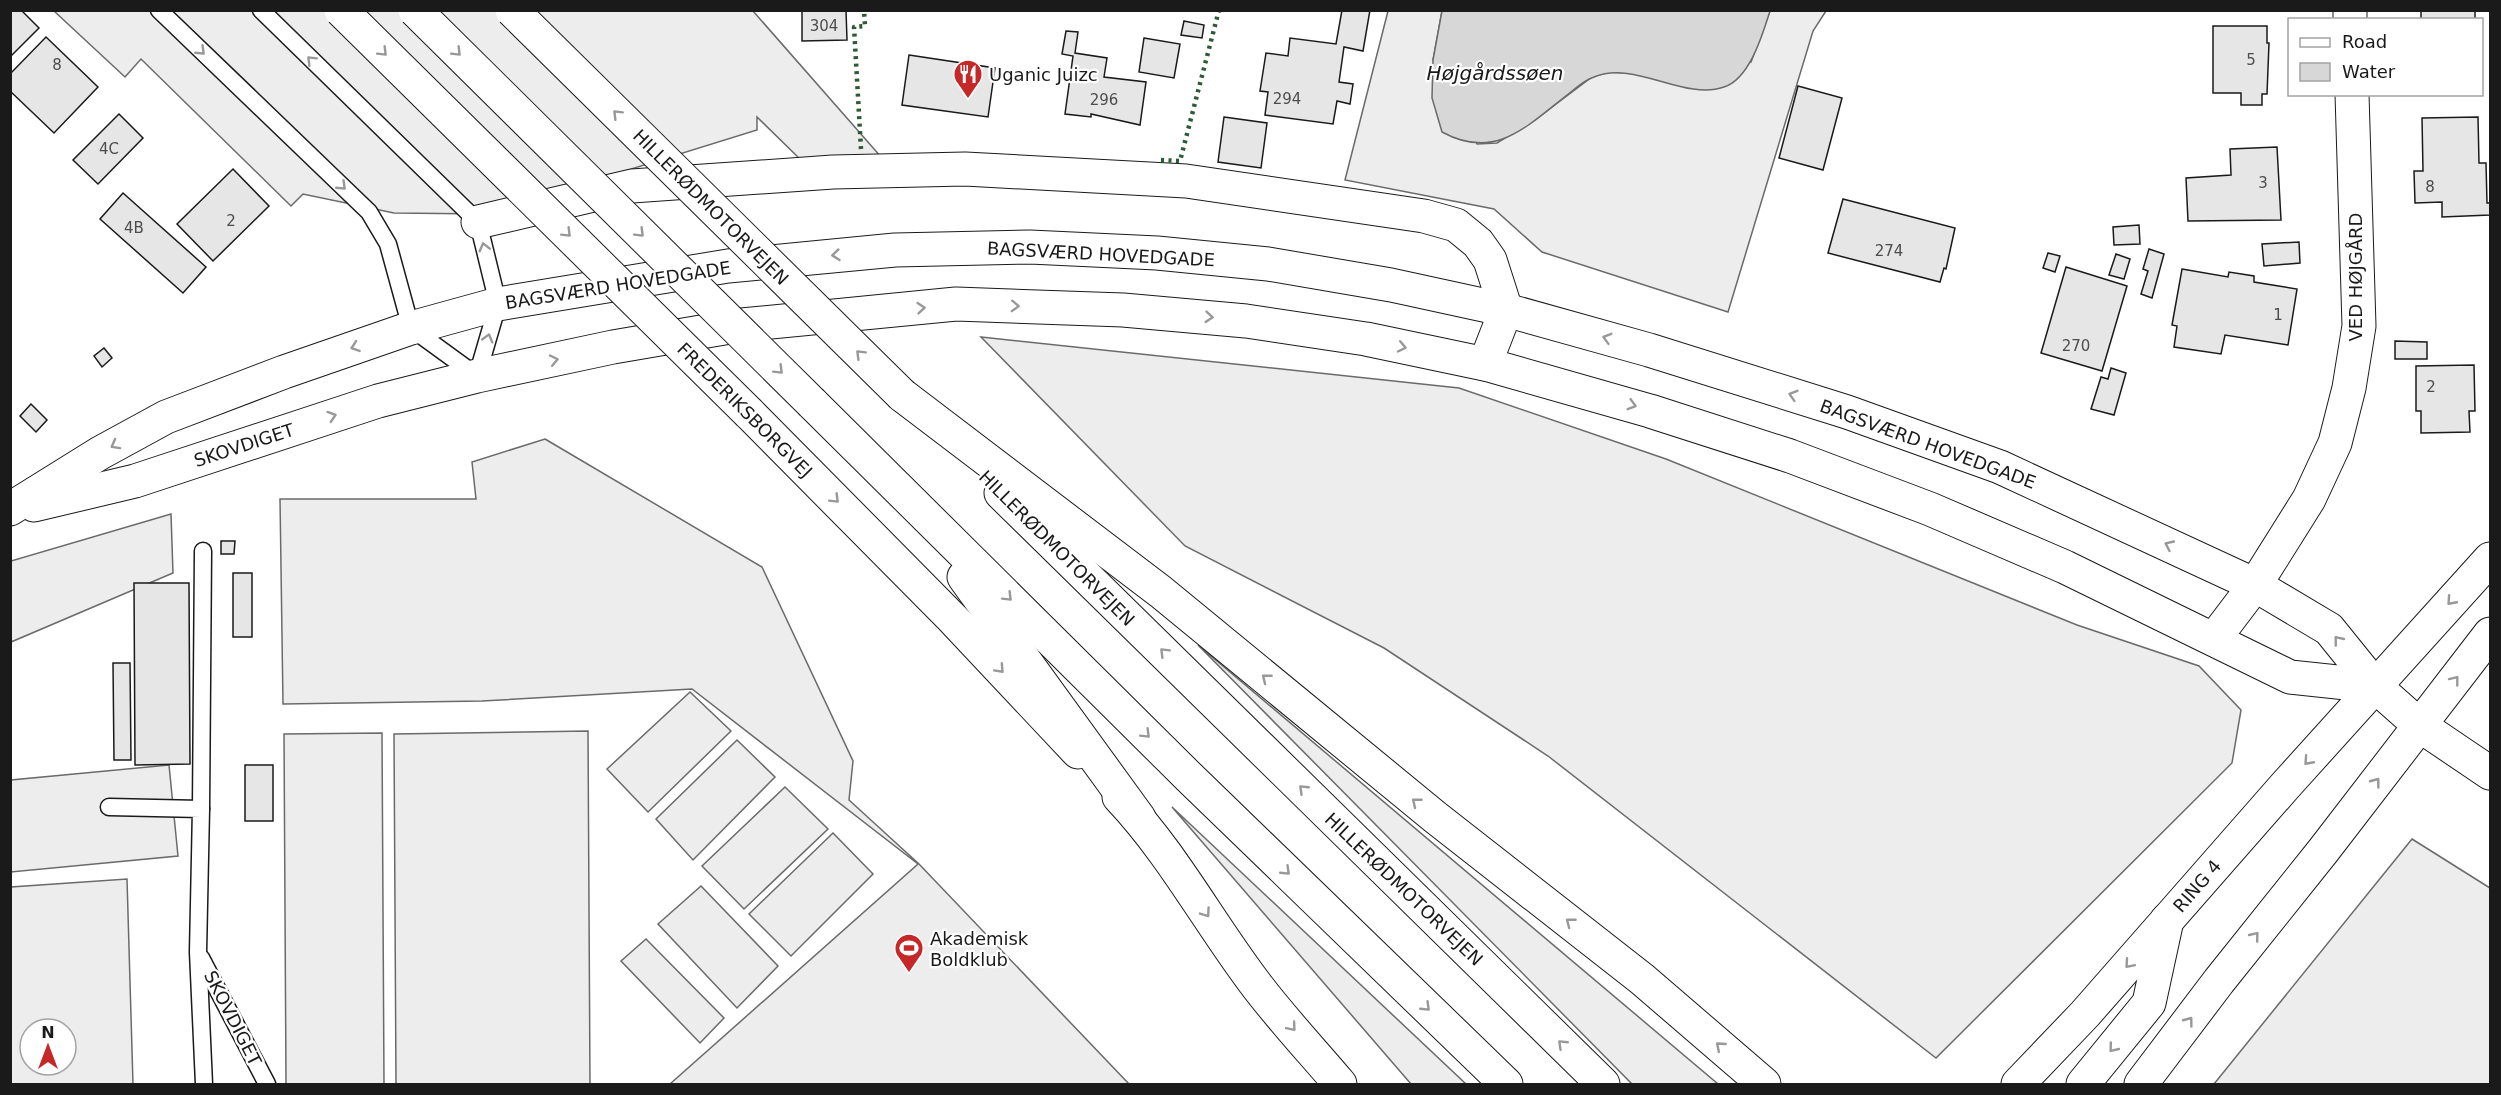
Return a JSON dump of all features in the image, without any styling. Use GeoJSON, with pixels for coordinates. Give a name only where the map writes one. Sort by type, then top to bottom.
{"type":"FeatureCollection","features":[{"type":"Feature","properties":{"kind":"main road","name":"FREDERIKSBORGVEJ"},"geometry":{"type":"LineString","coordinates":[[342,10],[749,413],[952,618],[1139,818]]}},
{"type":"Feature","properties":{"kind":"main road"},"geometry":{"type":"LineString","coordinates":[[415,10],[906,497],[1506,1084]]}},
{"type":"Feature","properties":{"kind":"main road","name":"HILLERØDMOTORVEJEN"},"geometry":{"type":"LineString","coordinates":[[512,10],[1604,1084]]}},
{"type":"Feature","properties":{"kind":"main road","name":"VED HØJGÅRD"},"geometry":{"type":"LineString","coordinates":[[2214,639],[2255,585],[2309,499],[2335,443],[2349,388],[2359,326],[2352,96]]}},
{"type":"Feature","properties":{"kind":"main road"},"geometry":{"type":"LineString","coordinates":[[478,222],[632,186],[833,172],[964,169],[1186,181],[1424,216],[1456,225],[1478,243],[1490,260],[1506,310],[1485,364]]}},
{"type":"Feature","properties":{"kind":"main road","name":"BAGSVÆRD HOVEDGADE"},"geometry":{"type":"LineString","coordinates":[[411,328],[498,304],[728,266],[894,250],[1030,247],[1157,253],[1268,264],[1391,285],[1506,310],[1649,350],[1847,412],[2000,467],[2255,585],[2329,629],[2375,686],[2419,725],[2490,773]]}},
{"type":"Feature","properties":{"kind":"main road"},"geometry":{"type":"LineString","coordinates":[[477,376],[613,347],[742,325],[956,304],[1123,310],[1246,321],[1366,339],[1485,364],[1650,411],[1791,456],[1930,509],[2065,567],[2290,676],[2375,686]]}},
{"type":"Feature","properties":{"kind":"main road","name":"SKOVDIGET"},"geometry":{"type":"LineString","coordinates":[[10,510],[100,453],[166,417],[411,328]]}},
{"type":"Feature","properties":{"kind":"main road","name":"SKOVDIGET"},"geometry":{"type":"LineString","coordinates":[[10,510],[135,481],[378,401],[477,376]]}},
{"type":"Feature","properties":{"kind":"main road"},"geometry":{"type":"LineString","coordinates":[[902,395],[1161,592],[1435,817],[1642,979],[1764,1084]]}},
{"type":"Feature","properties":{"kind":"main road"},"geometry":{"type":"LineString","coordinates":[[906,497],[1139,818],[1254,982],[1340,1084]]}},
{"type":"Feature","properties":{"kind":"main road","name":"RING 4"},"geometry":{"type":"LineString","coordinates":[[2018,1084],[2085,1014],[2490,559]]}},
{"type":"Feature","properties":{"kind":"main road"},"geometry":{"type":"LineString","coordinates":[[2141,1084],[2490,634]]}},
{"type":"Feature","properties":{"kind":"main road"},"geometry":{"type":"LineString","coordinates":[[2084,1084],[2149,1003],[2167,920]]}},
{"type":"Feature","properties":{"kind":"lane"},"geometry":{"type":"LineString","coordinates":[[159,10],[369,212],[388,244],[411,328],[477,376],[498,304],[478,222],[261,10]]}},
{"type":"Feature","properties":{"kind":"lane","name":"SKOVDIGET"},"geometry":{"type":"LineString","coordinates":[[203,551],[198,952],[204,1084]]}},
{"type":"Feature","properties":{"kind":"lane"},"geometry":{"type":"LineString","coordinates":[[109,807],[201,809]]}},
{"type":"Feature","properties":{"kind":"lane","name":"SKOVDIGET"},"geometry":{"type":"LineString","coordinates":[[198,952],[267,1084]]}},
{"type":"Feature","properties":{"kind":"shaded area"},"geometry":{"type":"Polygon","coordinates":[[[54,11],[753,11],[882,158],[801,160],[757,117],[757,130],[486,214],[394,213],[303,194],[291,206],[141,59],[125,77],[54,11]]]}},
{"type":"Feature","properties":{"kind":"shaded area"},"geometry":{"type":"Polygon","coordinates":[[[1388,11],[1442,11],[1433,60],[1477,144],[1497,143],[1535,120],[1592,77],[1609,72],[1626,73],[1751,62],[1770,11],[1826,11],[1813,31],[1728,312],[1542,252],[1494,209],[1345,180],[1388,11]]]}},
{"type":"Feature","properties":{"kind":"shaded area"},"geometry":{"type":"Polygon","coordinates":[[[981,337],[1459,388],[1666,459],[2077,625],[2199,666],[2241,710],[2232,763],[1936,1058],[1548,756],[1384,648],[1185,546],[981,337]]]}},
{"type":"Feature","properties":{"kind":"shaded area"},"geometry":{"type":"Polygon","coordinates":[[[545,439],[762,567],[853,761],[849,800],[919,864],[1129,1084],[670,1084],[918,864],[692,689],[482,701],[283,704],[280,499],[476,499],[472,462],[545,439]]]}},
{"type":"Feature","properties":{"kind":"shaded area"},"geometry":{"type":"Polygon","coordinates":[[[171,514],[173,573],[11,642],[11,561],[171,514]]]}},
{"type":"Feature","properties":{"kind":"shaded area"},"geometry":{"type":"Polygon","coordinates":[[[1198,645],[1718,1084],[1632,1084],[1198,645]]]}},
{"type":"Feature","properties":{"kind":"shaded area"},"geometry":{"type":"Polygon","coordinates":[[[690,692],[731,731],[648,812],[607,769],[690,692]]]}},
{"type":"Feature","properties":{"kind":"shaded area"},"geometry":{"type":"Polygon","coordinates":[[[588,731],[590,1084],[396,1084],[394,734],[588,731]]]}},
{"type":"Feature","properties":{"kind":"shaded area"},"geometry":{"type":"Polygon","coordinates":[[[382,733],[384,1084],[286,1084],[284,734],[382,733]]]}},
{"type":"Feature","properties":{"kind":"shaded area"},"geometry":{"type":"Polygon","coordinates":[[[737,740],[775,777],[693,860],[656,819],[737,740]]]}},
{"type":"Feature","properties":{"kind":"shaded area"},"geometry":{"type":"Polygon","coordinates":[[[169,765],[178,856],[11,872],[11,780],[169,765]]]}},
{"type":"Feature","properties":{"kind":"shaded area"},"geometry":{"type":"Polygon","coordinates":[[[785,787],[828,829],[744,909],[702,866],[785,787]]]}},
{"type":"Feature","properties":{"kind":"shaded area"},"geometry":{"type":"Polygon","coordinates":[[[1172,807],[1466,1084],[1411,1084],[1172,807]]]}},
{"type":"Feature","properties":{"kind":"shaded area"},"geometry":{"type":"Polygon","coordinates":[[[833,833],[873,874],[791,956],[749,914],[833,833]]]}},
{"type":"Feature","properties":{"kind":"shaded area"},"geometry":{"type":"Polygon","coordinates":[[[2412,839],[2490,888],[2490,1084],[2214,1084],[2412,839]]]}},
{"type":"Feature","properties":{"kind":"shaded area"},"geometry":{"type":"Polygon","coordinates":[[[127,879],[133,1084],[11,1084],[11,887],[127,879]]]}},
{"type":"Feature","properties":{"kind":"shaded area"},"geometry":{"type":"Polygon","coordinates":[[[701,886],[778,966],[737,1008],[658,924],[701,886]]]}},
{"type":"Feature","properties":{"kind":"shaded area"},"geometry":{"type":"Polygon","coordinates":[[[646,939],[724,1018],[700,1043],[621,961],[646,939]]]}},
{"type":"Feature","properties":{"kind":"water","name":"Højgårdssøen"},"geometry":{"type":"Polygon","coordinates":[[[1442,10],[1770,11],[1759,43],[1748,65],[1741,75],[1724,87],[1709,90],[1693,89],[1643,76],[1610,73],[1583,82],[1538,118],[1509,136],[1478,143],[1461,140],[1442,132],[1432,98],[1433,60],[1442,10]]]}},
{"type":"Feature","properties":{"kind":"building"},"geometry":{"type":"Polygon","coordinates":[[[10,10],[21,10],[39,28],[10,57],[10,10]]]}},
{"type":"Feature","properties":{"kind":"building"},"geometry":{"type":"Polygon","coordinates":[[[802,10],[846,10],[847,40],[802,41],[802,10]]]}},
{"type":"Feature","properties":{"kind":"building"},"geometry":{"type":"Polygon","coordinates":[[[1342,10],[1370,10],[1363,51],[1344,47],[1339,82],[1353,84],[1350,104],[1337,101],[1333,124],[1265,115],[1268,92],[1260,91],[1266,53],[1288,56],[1290,38],[1336,44],[1342,10]]]}},
{"type":"Feature","properties":{"kind":"building"},"geometry":{"type":"Polygon","coordinates":[[[2421,10],[2475,10],[2475,18],[2421,18],[2421,10]]]}},
{"type":"Feature","properties":{"kind":"building"},"geometry":{"type":"Polygon","coordinates":[[[1184,21],[1204,25],[1202,38],[1181,35],[1184,21]]]}},
{"type":"Feature","properties":{"kind":"building"},"geometry":{"type":"Polygon","coordinates":[[[2213,26],[2267,26],[2267,43],[2269,43],[2267,94],[2262,94],[2262,105],[2241,105],[2241,93],[2213,93],[2213,26]]]}},
{"type":"Feature","properties":{"kind":"building"},"geometry":{"type":"Polygon","coordinates":[[[1066,31],[1078,32],[1075,53],[1107,58],[1104,77],[1146,82],[1140,125],[1091,114],[1091,117],[1065,114],[1073,56],[1062,54],[1066,31]]]}},
{"type":"Feature","properties":{"kind":"building"},"geometry":{"type":"Polygon","coordinates":[[[46,37],[98,87],[54,133],[10,91],[10,74],[46,37]]]}},
{"type":"Feature","properties":{"kind":"building"},"geometry":{"type":"Polygon","coordinates":[[[1144,38],[1180,44],[1174,78],[1139,72],[1144,38]]]}},
{"type":"Feature","properties":{"kind":"building"},"geometry":{"type":"Polygon","coordinates":[[[909,55],[995,68],[988,117],[902,105],[909,55]]]}},
{"type":"Feature","properties":{"kind":"building"},"geometry":{"type":"Polygon","coordinates":[[[1798,86],[1842,98],[1823,170],[1779,158],[1798,86]]]}},
{"type":"Feature","properties":{"kind":"building"},"geometry":{"type":"Polygon","coordinates":[[[119,114],[143,138],[98,184],[73,160],[119,114]]]}},
{"type":"Feature","properties":{"kind":"building"},"geometry":{"type":"Polygon","coordinates":[[[1224,117],[1267,123],[1261,168],[1218,162],[1224,117]]]}},
{"type":"Feature","properties":{"kind":"building"},"geometry":{"type":"Polygon","coordinates":[[[2478,117],[2479,163],[2486,163],[2487,203],[2490,203],[2490,215],[2442,217],[2442,202],[2415,203],[2414,171],[2423,171],[2422,118],[2478,117]]]}},
{"type":"Feature","properties":{"kind":"building"},"geometry":{"type":"Polygon","coordinates":[[[2277,147],[2281,220],[2188,221],[2186,178],[2231,175],[2230,149],[2277,147]]]}},
{"type":"Feature","properties":{"kind":"building"},"geometry":{"type":"Polygon","coordinates":[[[233,169],[269,206],[213,261],[177,224],[233,169]]]}},
{"type":"Feature","properties":{"kind":"building"},"geometry":{"type":"Polygon","coordinates":[[[123,193],[206,267],[183,293],[100,219],[123,193]]]}},
{"type":"Feature","properties":{"kind":"building"},"geometry":{"type":"Polygon","coordinates":[[[1843,199],[1955,228],[1946,269],[1944,268],[1940,282],[1828,253],[1843,199]]]}},
{"type":"Feature","properties":{"kind":"building"},"geometry":{"type":"Polygon","coordinates":[[[2139,225],[2140,244],[2114,245],[2113,227],[2139,225]]]}},
{"type":"Feature","properties":{"kind":"building"},"geometry":{"type":"Polygon","coordinates":[[[2299,242],[2300,263],[2264,266],[2262,244],[2299,242]]]}},
{"type":"Feature","properties":{"kind":"building"},"geometry":{"type":"Polygon","coordinates":[[[2149,249],[2164,254],[2152,298],[2141,294],[2148,271],[2143,269],[2149,249]]]}},
{"type":"Feature","properties":{"kind":"building"},"geometry":{"type":"Polygon","coordinates":[[[2048,253],[2060,256],[2055,272],[2043,268],[2048,253]]]}},
{"type":"Feature","properties":{"kind":"building"},"geometry":{"type":"Polygon","coordinates":[[[2116,254],[2130,259],[2124,279],[2109,275],[2116,254]]]}},
{"type":"Feature","properties":{"kind":"building"},"geometry":{"type":"Polygon","coordinates":[[[2066,267],[2127,286],[2102,371],[2041,353],[2066,267]]]}},
{"type":"Feature","properties":{"kind":"building"},"geometry":{"type":"Polygon","coordinates":[[[2182,269],[2228,277],[2229,272],[2254,276],[2254,282],[2297,289],[2288,345],[2225,335],[2221,354],[2174,347],[2177,326],[2172,325],[2182,269]]]}},
{"type":"Feature","properties":{"kind":"building"},"geometry":{"type":"Polygon","coordinates":[[[2395,341],[2427,342],[2427,359],[2395,359],[2395,341]]]}},
{"type":"Feature","properties":{"kind":"building"},"geometry":{"type":"Polygon","coordinates":[[[104,348],[112,358],[102,367],[94,356],[104,348]]]}},
{"type":"Feature","properties":{"kind":"building"},"geometry":{"type":"Polygon","coordinates":[[[2474,365],[2475,411],[2469,411],[2470,432],[2421,433],[2421,411],[2416,411],[2416,366],[2474,365]]]}},
{"type":"Feature","properties":{"kind":"building"},"geometry":{"type":"Polygon","coordinates":[[[2111,368],[2126,373],[2114,415],[2091,409],[2101,377],[2108,379],[2111,368]]]}},
{"type":"Feature","properties":{"kind":"building"},"geometry":{"type":"Polygon","coordinates":[[[31,404],[47,420],[36,432],[20,416],[31,404]]]}},
{"type":"Feature","properties":{"kind":"building"},"geometry":{"type":"Polygon","coordinates":[[[221,541],[235,541],[234,554],[221,554],[221,541]]]}},
{"type":"Feature","properties":{"kind":"building"},"geometry":{"type":"Polygon","coordinates":[[[233,573],[252,573],[252,637],[233,637],[233,573]]]}},
{"type":"Feature","properties":{"kind":"building"},"geometry":{"type":"Polygon","coordinates":[[[134,583],[189,583],[190,764],[135,765],[134,583]]]}},
{"type":"Feature","properties":{"kind":"building"},"geometry":{"type":"Polygon","coordinates":[[[113,663],[130,663],[131,760],[114,760],[113,663]]]}},
{"type":"Feature","properties":{"kind":"building"},"geometry":{"type":"Polygon","coordinates":[[[245,765],[273,765],[273,821],[245,821],[245,765]]]}},
{"type":"Feature","properties":{"kind":"hedge"},"geometry":{"type":"LineString","coordinates":[[861,149],[854,27],[865,26],[864,10]]}},
{"type":"Feature","properties":{"kind":"hedge"},"geometry":{"type":"LineString","coordinates":[[1161,160],[1180,161],[1219,10]]}},
{"type":"Feature","properties":{"kind":"place","name":"Uganic Juizc"},"geometry":{"type":"Point","coordinates":[968,100]}},
{"type":"Feature","properties":{"kind":"place","name":"Akademisk Boldklub"},"geometry":{"type":"Point","coordinates":[909,974]}}]}
